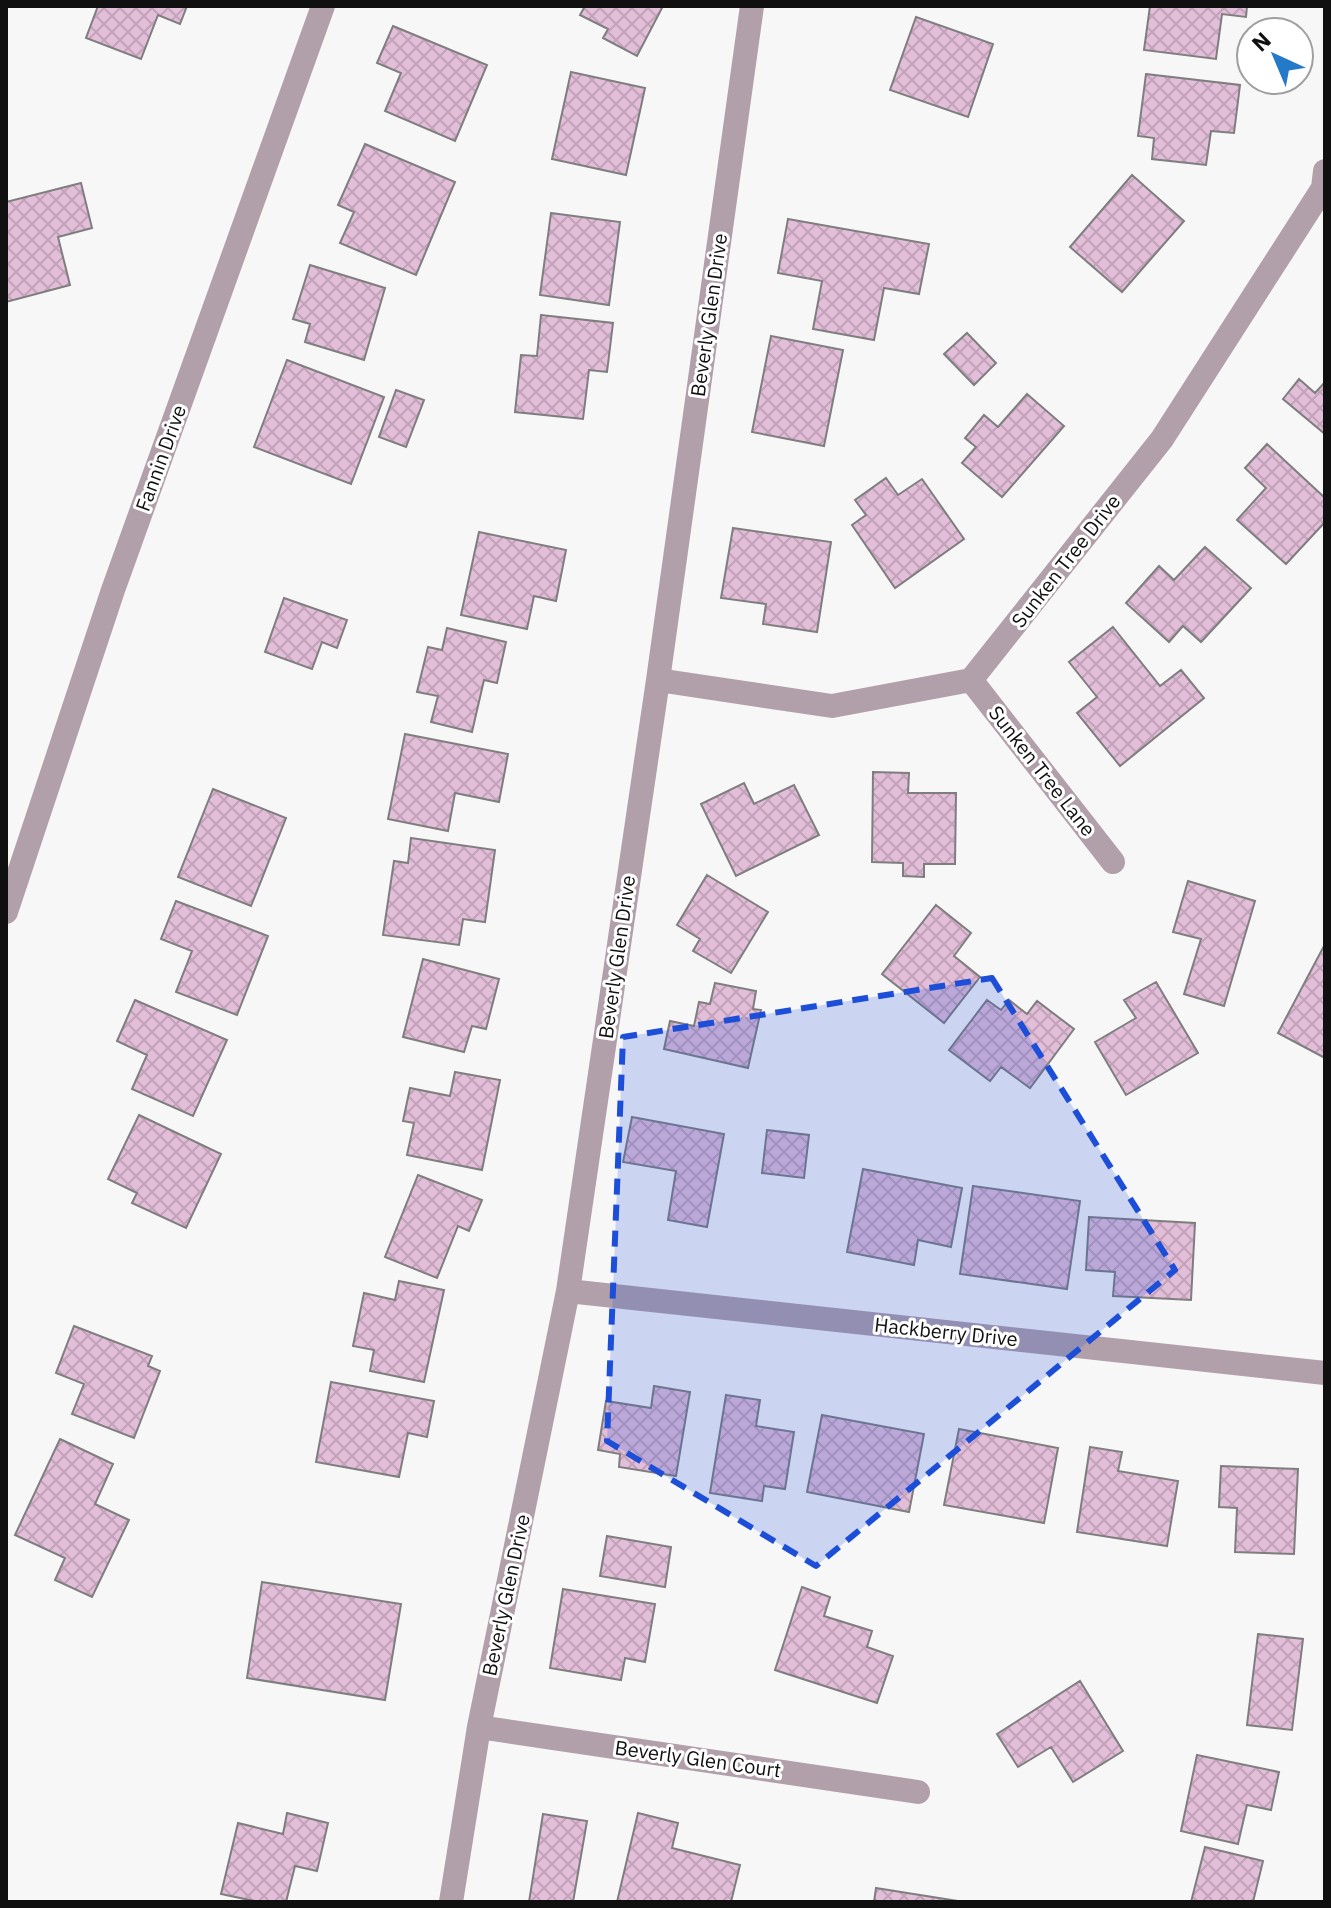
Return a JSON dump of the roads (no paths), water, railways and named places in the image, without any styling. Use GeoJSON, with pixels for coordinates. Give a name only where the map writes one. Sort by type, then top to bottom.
{"type":"FeatureCollection","features":[{"type":"Feature","properties":{"kind":"street","name":"Fannin Drive"},"geometry":{"type":"LineString","coordinates":[[6,912],[113,590],[323,6]]}},
{"type":"Feature","properties":{"kind":"street","name":"Beverly Glen Drive"},"geometry":{"type":"LineString","coordinates":[[451,1902],[479,1727],[568,1291],[658,680],[752,6]]}},
{"type":"Feature","properties":{"kind":"street","name":"Sunken Tree Drive"},"geometry":{"type":"LineString","coordinates":[[971,680],[1162,439],[1323,188],[1325,171]]}},
{"type":"Feature","properties":{"kind":"street"},"geometry":{"type":"LineString","coordinates":[[658,680],[832,706],[971,680]]}},
{"type":"Feature","properties":{"kind":"street","name":"Sunken Tree Lane"},"geometry":{"type":"LineString","coordinates":[[971,680],[1113,862]]}},
{"type":"Feature","properties":{"kind":"street","name":"Hackberry Drive"},"geometry":{"type":"LineString","coordinates":[[568,1291],[1325,1373]]}},
{"type":"Feature","properties":{"kind":"street","name":"Beverly Glen Court"},"geometry":{"type":"LineString","coordinates":[[479,1727],[918,1792]]}}]}
